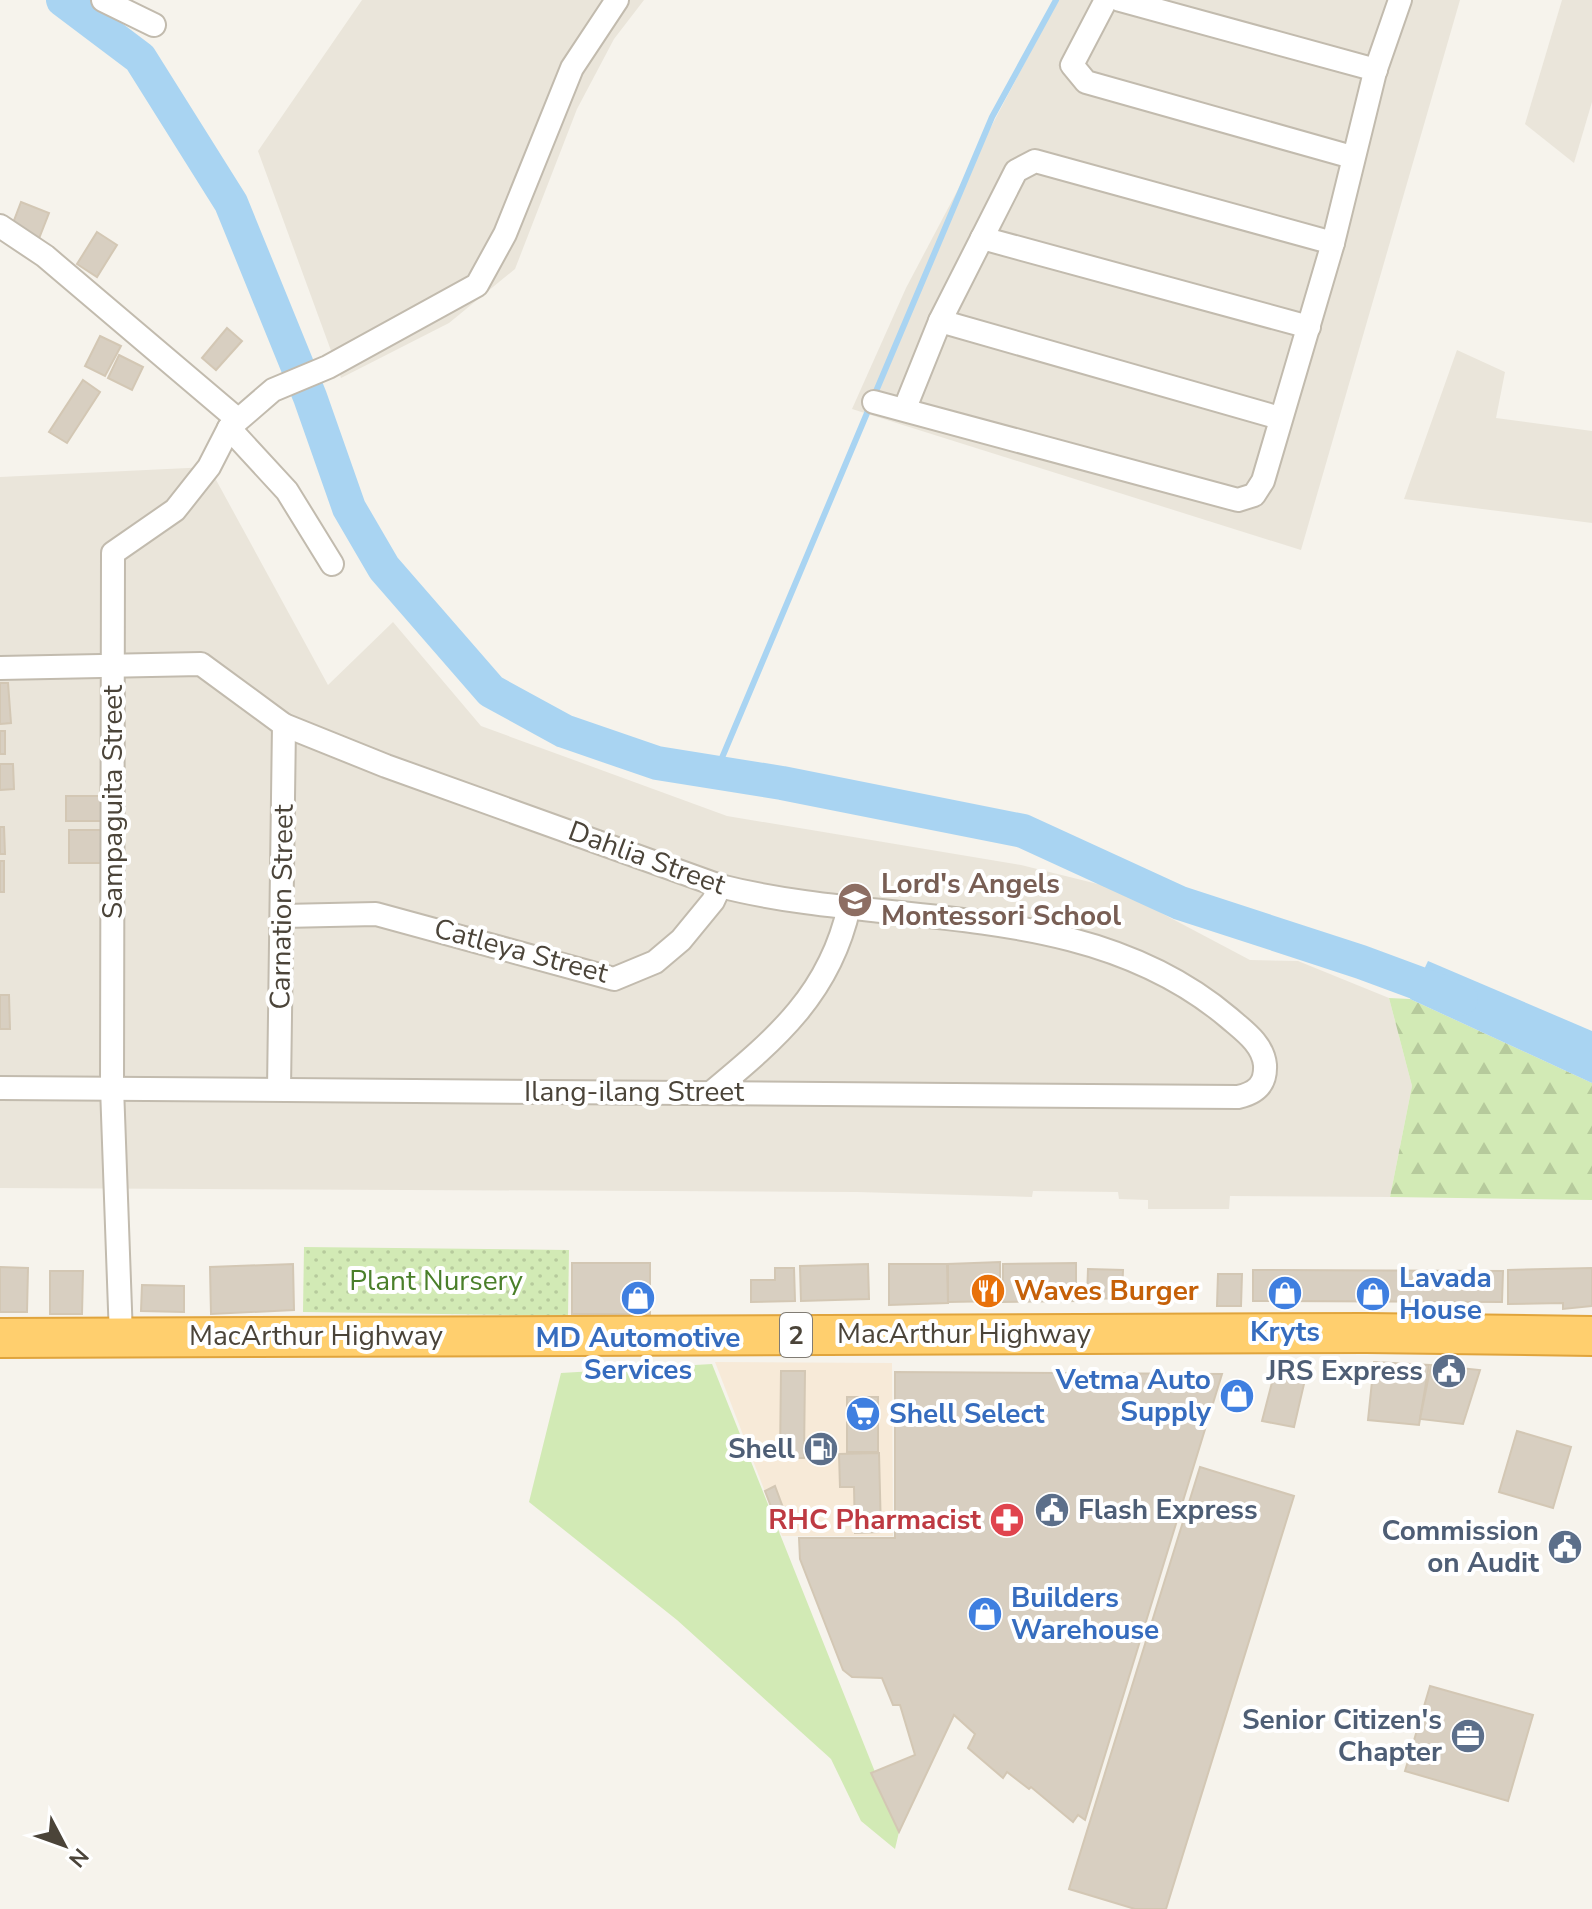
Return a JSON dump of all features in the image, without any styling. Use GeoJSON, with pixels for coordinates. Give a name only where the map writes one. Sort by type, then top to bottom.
{"type":"FeatureCollection","features":[{"type":"Feature","properties":{"kind":"highway","name":"MacArthur Highway"},"geometry":{"type":"LineString","coordinates":[[0,1338],[1271,1333],[1592,1336]]}},
{"type":"Feature","properties":{"kind":"street"},"geometry":{"type":"LineString","coordinates":[[103,0],[154,25]]}},
{"type":"Feature","properties":{"kind":"street","name":"Sampaguita Street"},"geometry":{"type":"LineString","coordinates":[[121,1337],[112,1087],[113,553],[175,510],[209,467],[233,423],[273,390],[323,369],[477,285],[505,234],[572,68],[617,0]]}},
{"type":"Feature","properties":{"kind":"street"},"geometry":{"type":"LineString","coordinates":[[1106,0],[1072,65],[1086,82],[1352,157]]}},
{"type":"Feature","properties":{"kind":"street"},"geometry":{"type":"LineString","coordinates":[[1120,0],[1376,70]]}},
{"type":"Feature","properties":{"kind":"street"},"geometry":{"type":"LineString","coordinates":[[874,402],[1238,500],[1254,495],[1263,481],[1309,327],[1376,70],[1400,0]]}},
{"type":"Feature","properties":{"kind":"street"},"geometry":{"type":"LineString","coordinates":[[905,408],[940,321],[1016,171],[1035,161],[1333,243]]}},
{"type":"Feature","properties":{"kind":"street"},"geometry":{"type":"LineString","coordinates":[[0,226],[45,256],[233,423],[287,491],[332,564]]}},
{"type":"Feature","properties":{"kind":"street"},"geometry":{"type":"LineString","coordinates":[[982,238],[1309,327]]}},
{"type":"Feature","properties":{"kind":"street"},"geometry":{"type":"LineString","coordinates":[[940,321],[1280,418]]}},
{"type":"Feature","properties":{"kind":"street","name":"Dahlia Street"},"geometry":{"type":"LineString","coordinates":[[0,668],[201,664],[284,725],[386,766],[720,886],[772,899],[1037,931],[1109,950],[1215,1006],[1244,1031],[1262,1050],[1263,1083]]}},
{"type":"Feature","properties":{"kind":"street","name":"Carnation Street"},"geometry":{"type":"LineString","coordinates":[[279,1089],[284,725]]}},
{"type":"Feature","properties":{"kind":"street","name":"Catleya Street"},"geometry":{"type":"LineString","coordinates":[[283,916],[388,916],[614,979],[655,962],[681,940],[713,901],[720,886]]}},
{"type":"Feature","properties":{"kind":"street"},"geometry":{"type":"LineString","coordinates":[[712,1092],[794,1021],[836,954],[849,907]]}},
{"type":"Feature","properties":{"kind":"street","name":"Ilang-ilang Street"},"geometry":{"type":"LineString","coordinates":[[0,1088],[1238,1097],[1254,1093],[1263,1083]]}},
{"type":"Feature","properties":{"kind":"shaded area"},"geometry":{"type":"Polygon","coordinates":[[[362,0],[644,0],[614,39],[577,109],[515,269],[449,323],[341,378],[258,151],[362,0]]]}},
{"type":"Feature","properties":{"kind":"shaded area"},"geometry":{"type":"Polygon","coordinates":[[[1058,0],[1460,0],[1301,550],[852,409],[906,288],[1058,0]]]}},
{"type":"Feature","properties":{"kind":"shaded area"},"geometry":{"type":"Polygon","coordinates":[[[1562,0],[1592,0],[1592,102],[1574,163],[1525,124],[1562,0]]]}},
{"type":"Feature","properties":{"kind":"shaded area"},"geometry":{"type":"Polygon","coordinates":[[[1457,350],[1505,372],[1496,418],[1592,431],[1592,523],[1404,499],[1457,350]]]}},
{"type":"Feature","properties":{"kind":"shaded area"},"geometry":{"type":"Polygon","coordinates":[[[209,467],[328,685],[393,622],[481,726],[727,816],[1021,865],[1114,888],[1250,960],[1298,961],[1389,998],[1412,1086],[1390,1197],[1230,1196],[1229,1209],[1148,1209],[1148,1200],[1119,1199],[1118,1192],[1033,1191],[1032,1197],[857,1192],[0,1188],[0,477],[209,467]]]}},
{"type":"Feature","properties":{"kind":"shaded area","name":"Shell"},"geometry":{"type":"Polygon","coordinates":[[[715,1362],[892,1363],[893,1536],[782,1536],[715,1362]]]}},
{"type":"Feature","properties":{"kind":"green space"},"geometry":{"type":"Polygon","coordinates":[[[1389,998],[1410,999],[1592,1083],[1592,1200],[1390,1197],[1412,1086],[1389,998]]]}},
{"type":"Feature","properties":{"kind":"green space","name":"Plant Nursery"},"geometry":{"type":"Polygon","coordinates":[[[304,1247],[569,1250],[568,1316],[303,1312],[304,1247]]]}},
{"type":"Feature","properties":{"kind":"green space"},"geometry":{"type":"Polygon","coordinates":[[[712,1364],[899,1832],[895,1849],[861,1821],[831,1759],[677,1620],[529,1502],[561,1373],[712,1364]]]}},
{"type":"Feature","properties":{"kind":"water"},"geometry":{"type":"Polygon","coordinates":[[[1428,961],[1592,1031],[1592,1083],[1410,999],[1428,961]]]}},
{"type":"Feature","properties":{"kind":"building"},"geometry":{"type":"Polygon","coordinates":[[[21,202],[49,213],[38,241],[10,231],[21,202]]]}},
{"type":"Feature","properties":{"kind":"building"},"geometry":{"type":"Polygon","coordinates":[[[97,232],[117,245],[97,277],[77,264],[97,232]]]}},
{"type":"Feature","properties":{"kind":"building"},"geometry":{"type":"Polygon","coordinates":[[[227,328],[242,341],[216,370],[202,358],[227,328]]]}},
{"type":"Feature","properties":{"kind":"building"},"geometry":{"type":"Polygon","coordinates":[[[100,336],[121,346],[105,376],[85,366],[100,336]]]}},
{"type":"Feature","properties":{"kind":"building"},"geometry":{"type":"Polygon","coordinates":[[[119,355],[143,367],[132,390],[108,378],[119,355]]]}},
{"type":"Feature","properties":{"kind":"building"},"geometry":{"type":"Polygon","coordinates":[[[83,380],[100,392],[67,443],[49,432],[83,380]]]}},
{"type":"Feature","properties":{"kind":"building"},"geometry":{"type":"Polygon","coordinates":[[[0,683],[8,683],[11,723],[0,724],[0,683]]]}},
{"type":"Feature","properties":{"kind":"building"},"geometry":{"type":"Polygon","coordinates":[[[0,731],[5,731],[5,754],[0,754],[0,731]]]}},
{"type":"Feature","properties":{"kind":"building"},"geometry":{"type":"Polygon","coordinates":[[[0,764],[13,764],[14,789],[0,790],[0,764]]]}},
{"type":"Feature","properties":{"kind":"building"},"geometry":{"type":"Polygon","coordinates":[[[66,796],[105,796],[105,821],[66,821],[66,796]]]}},
{"type":"Feature","properties":{"kind":"building"},"geometry":{"type":"Polygon","coordinates":[[[0,827],[4,827],[5,854],[0,854],[0,827]]]}},
{"type":"Feature","properties":{"kind":"building"},"geometry":{"type":"Polygon","coordinates":[[[69,830],[103,830],[103,863],[69,863],[69,830]]]}},
{"type":"Feature","properties":{"kind":"building"},"geometry":{"type":"Polygon","coordinates":[[[0,861],[4,861],[4,892],[0,892],[0,861]]]}},
{"type":"Feature","properties":{"kind":"building"},"geometry":{"type":"Polygon","coordinates":[[[0,995],[9,995],[10,1029],[0,1029],[0,995]]]}},
{"type":"Feature","properties":{"kind":"building"},"geometry":{"type":"Polygon","coordinates":[[[1000,1262],[1000,1301],[948,1302],[948,1264],[1000,1262]]]}},
{"type":"Feature","properties":{"kind":"building"},"geometry":{"type":"Polygon","coordinates":[[[572,1263],[650,1263],[650,1314],[572,1314],[572,1263]]]}},
{"type":"Feature","properties":{"kind":"building"},"geometry":{"type":"Polygon","coordinates":[[[1076,1263],[1076,1301],[1003,1302],[1003,1264],[1076,1263]]]}},
{"type":"Feature","properties":{"kind":"building"},"geometry":{"type":"Polygon","coordinates":[[[293,1264],[294,1310],[211,1314],[210,1267],[293,1264]]]}},
{"type":"Feature","properties":{"kind":"building"},"geometry":{"type":"Polygon","coordinates":[[[868,1264],[869,1299],[801,1301],[800,1266],[868,1264]]]}},
{"type":"Feature","properties":{"kind":"building"},"geometry":{"type":"Polygon","coordinates":[[[889,1264],[947,1264],[948,1303],[889,1305],[889,1264]]]}},
{"type":"Feature","properties":{"kind":"building"},"geometry":{"type":"Polygon","coordinates":[[[0,1267],[28,1268],[27,1312],[0,1312],[0,1267]]]}},
{"type":"Feature","properties":{"kind":"building"},"geometry":{"type":"Polygon","coordinates":[[[775,1268],[794,1268],[795,1301],[751,1302],[751,1280],[775,1280],[775,1268]]]}},
{"type":"Feature","properties":{"kind":"building"},"geometry":{"type":"Polygon","coordinates":[[[1592,1268],[1592,1306],[1563,1309],[1563,1303],[1508,1304],[1508,1270],[1592,1268]]]}},
{"type":"Feature","properties":{"kind":"building"},"geometry":{"type":"Polygon","coordinates":[[[1088,1269],[1123,1270],[1122,1299],[1087,1298],[1088,1269]]]}},
{"type":"Feature","properties":{"kind":"building"},"geometry":{"type":"Polygon","coordinates":[[[1253,1270],[1503,1271],[1502,1302],[1253,1301],[1253,1270]]]}},
{"type":"Feature","properties":{"kind":"building"},"geometry":{"type":"Polygon","coordinates":[[[50,1271],[83,1271],[82,1314],[50,1314],[50,1271]]]}},
{"type":"Feature","properties":{"kind":"building"},"geometry":{"type":"Polygon","coordinates":[[[1218,1274],[1242,1274],[1241,1306],[1217,1306],[1218,1274]]]}},
{"type":"Feature","properties":{"kind":"building"},"geometry":{"type":"Polygon","coordinates":[[[142,1285],[184,1286],[184,1312],[141,1311],[142,1285]]]}},
{"type":"Feature","properties":{"kind":"building"},"geometry":{"type":"Polygon","coordinates":[[[1374,1362],[1429,1365],[1419,1425],[1368,1420],[1374,1362]]]}},
{"type":"Feature","properties":{"kind":"building"},"geometry":{"type":"Polygon","coordinates":[[[1431,1365],[1480,1370],[1463,1424],[1420,1419],[1431,1365]]]}},
{"type":"Feature","properties":{"kind":"building"},"geometry":{"type":"Polygon","coordinates":[[[781,1371],[805,1371],[804,1458],[780,1458],[781,1371]]]}},
{"type":"Feature","properties":{"kind":"building"},"geometry":{"type":"Polygon","coordinates":[[[1275,1371],[1307,1371],[1294,1427],[1262,1421],[1275,1371]]]}},
{"type":"Feature","properties":{"kind":"building","name":"Builders Warehouse"},"geometry":{"type":"Polygon","coordinates":[[[895,1372],[1222,1374],[1085,1820],[1078,1815],[1073,1822],[1031,1787],[1029,1789],[1007,1772],[1003,1778],[968,1748],[975,1734],[954,1715],[899,1832],[871,1773],[915,1755],[900,1705],[893,1705],[882,1678],[852,1677],[843,1670],[800,1559],[799,1538],[895,1538],[895,1372]]]}},
{"type":"Feature","properties":{"kind":"building"},"geometry":{"type":"Polygon","coordinates":[[[847,1397],[878,1397],[878,1452],[847,1452],[847,1397]]]}},
{"type":"Feature","properties":{"kind":"building"},"geometry":{"type":"Polygon","coordinates":[[[1517,1431],[1571,1447],[1553,1508],[1499,1492],[1517,1431]]]}},
{"type":"Feature","properties":{"kind":"building"},"geometry":{"type":"Polygon","coordinates":[[[879,1453],[881,1532],[855,1533],[854,1487],[840,1487],[839,1454],[879,1453]]]}},
{"type":"Feature","properties":{"kind":"building"},"geometry":{"type":"Polygon","coordinates":[[[1200,1467],[1294,1496],[1166,1909],[1135,1909],[1069,1889],[1200,1467]]]}},
{"type":"Feature","properties":{"kind":"building"},"geometry":{"type":"Polygon","coordinates":[[[775,1486],[785,1513],[775,1517],[765,1491],[775,1486]]]}},
{"type":"Feature","properties":{"kind":"building"},"geometry":{"type":"Polygon","coordinates":[[[1430,1686],[1533,1715],[1508,1801],[1405,1771],[1430,1686]]]}},
{"type":"Feature","properties":{"kind":"waterway"},"geometry":{"type":"LineString","coordinates":[[63,0],[140,58],[231,203],[310,397],[349,508],[384,568],[491,691],[564,731],[657,763],[782,783],[1023,831],[1180,903],[1361,962],[1461,999]]}},
{"type":"Feature","properties":{"kind":"waterway"},"geometry":{"type":"LineString","coordinates":[[874,396],[992,117],[1056,0]]}},
{"type":"Feature","properties":{"kind":"waterway"},"geometry":{"type":"LineString","coordinates":[[716,772],[870,406]]}},
{"type":"Feature","properties":{"kind":"place","name":"Lord's Angels Montessori School"},"geometry":{"type":"Point","coordinates":[855,900]}},
{"type":"Feature","properties":{"kind":"place","name":"Waves Burger"},"geometry":{"type":"Point","coordinates":[988,1291]}},
{"type":"Feature","properties":{"kind":"place","name":"Kryts"},"geometry":{"type":"Point","coordinates":[1285,1293]}},
{"type":"Feature","properties":{"kind":"place","name":"Lavada House"},"geometry":{"type":"Point","coordinates":[1373,1294]}},
{"type":"Feature","properties":{"kind":"place","name":"MD Automotive Services"},"geometry":{"type":"Point","coordinates":[638,1298]}},
{"type":"Feature","properties":{"kind":"place","name":"JRS Express"},"geometry":{"type":"Point","coordinates":[1449,1371]}},
{"type":"Feature","properties":{"kind":"place","name":"Vetma Auto Supply"},"geometry":{"type":"Point","coordinates":[1237,1396]}},
{"type":"Feature","properties":{"kind":"place","name":"Shell Select"},"geometry":{"type":"Point","coordinates":[863,1414]}},
{"type":"Feature","properties":{"kind":"place","name":"Shell"},"geometry":{"type":"Point","coordinates":[821,1449]}},
{"type":"Feature","properties":{"kind":"place","name":"Flash Express"},"geometry":{"type":"Point","coordinates":[1052,1510]}},
{"type":"Feature","properties":{"kind":"place","name":"RHC Pharmacist"},"geometry":{"type":"Point","coordinates":[1007,1520]}},
{"type":"Feature","properties":{"kind":"place","name":"Commission on Audit"},"geometry":{"type":"Point","coordinates":[1565,1547]}},
{"type":"Feature","properties":{"kind":"place","name":"Builders Warehouse"},"geometry":{"type":"Point","coordinates":[985,1614]}},
{"type":"Feature","properties":{"kind":"place","name":"Senior Citizen's Chapter"},"geometry":{"type":"Point","coordinates":[1468,1736]}}]}
